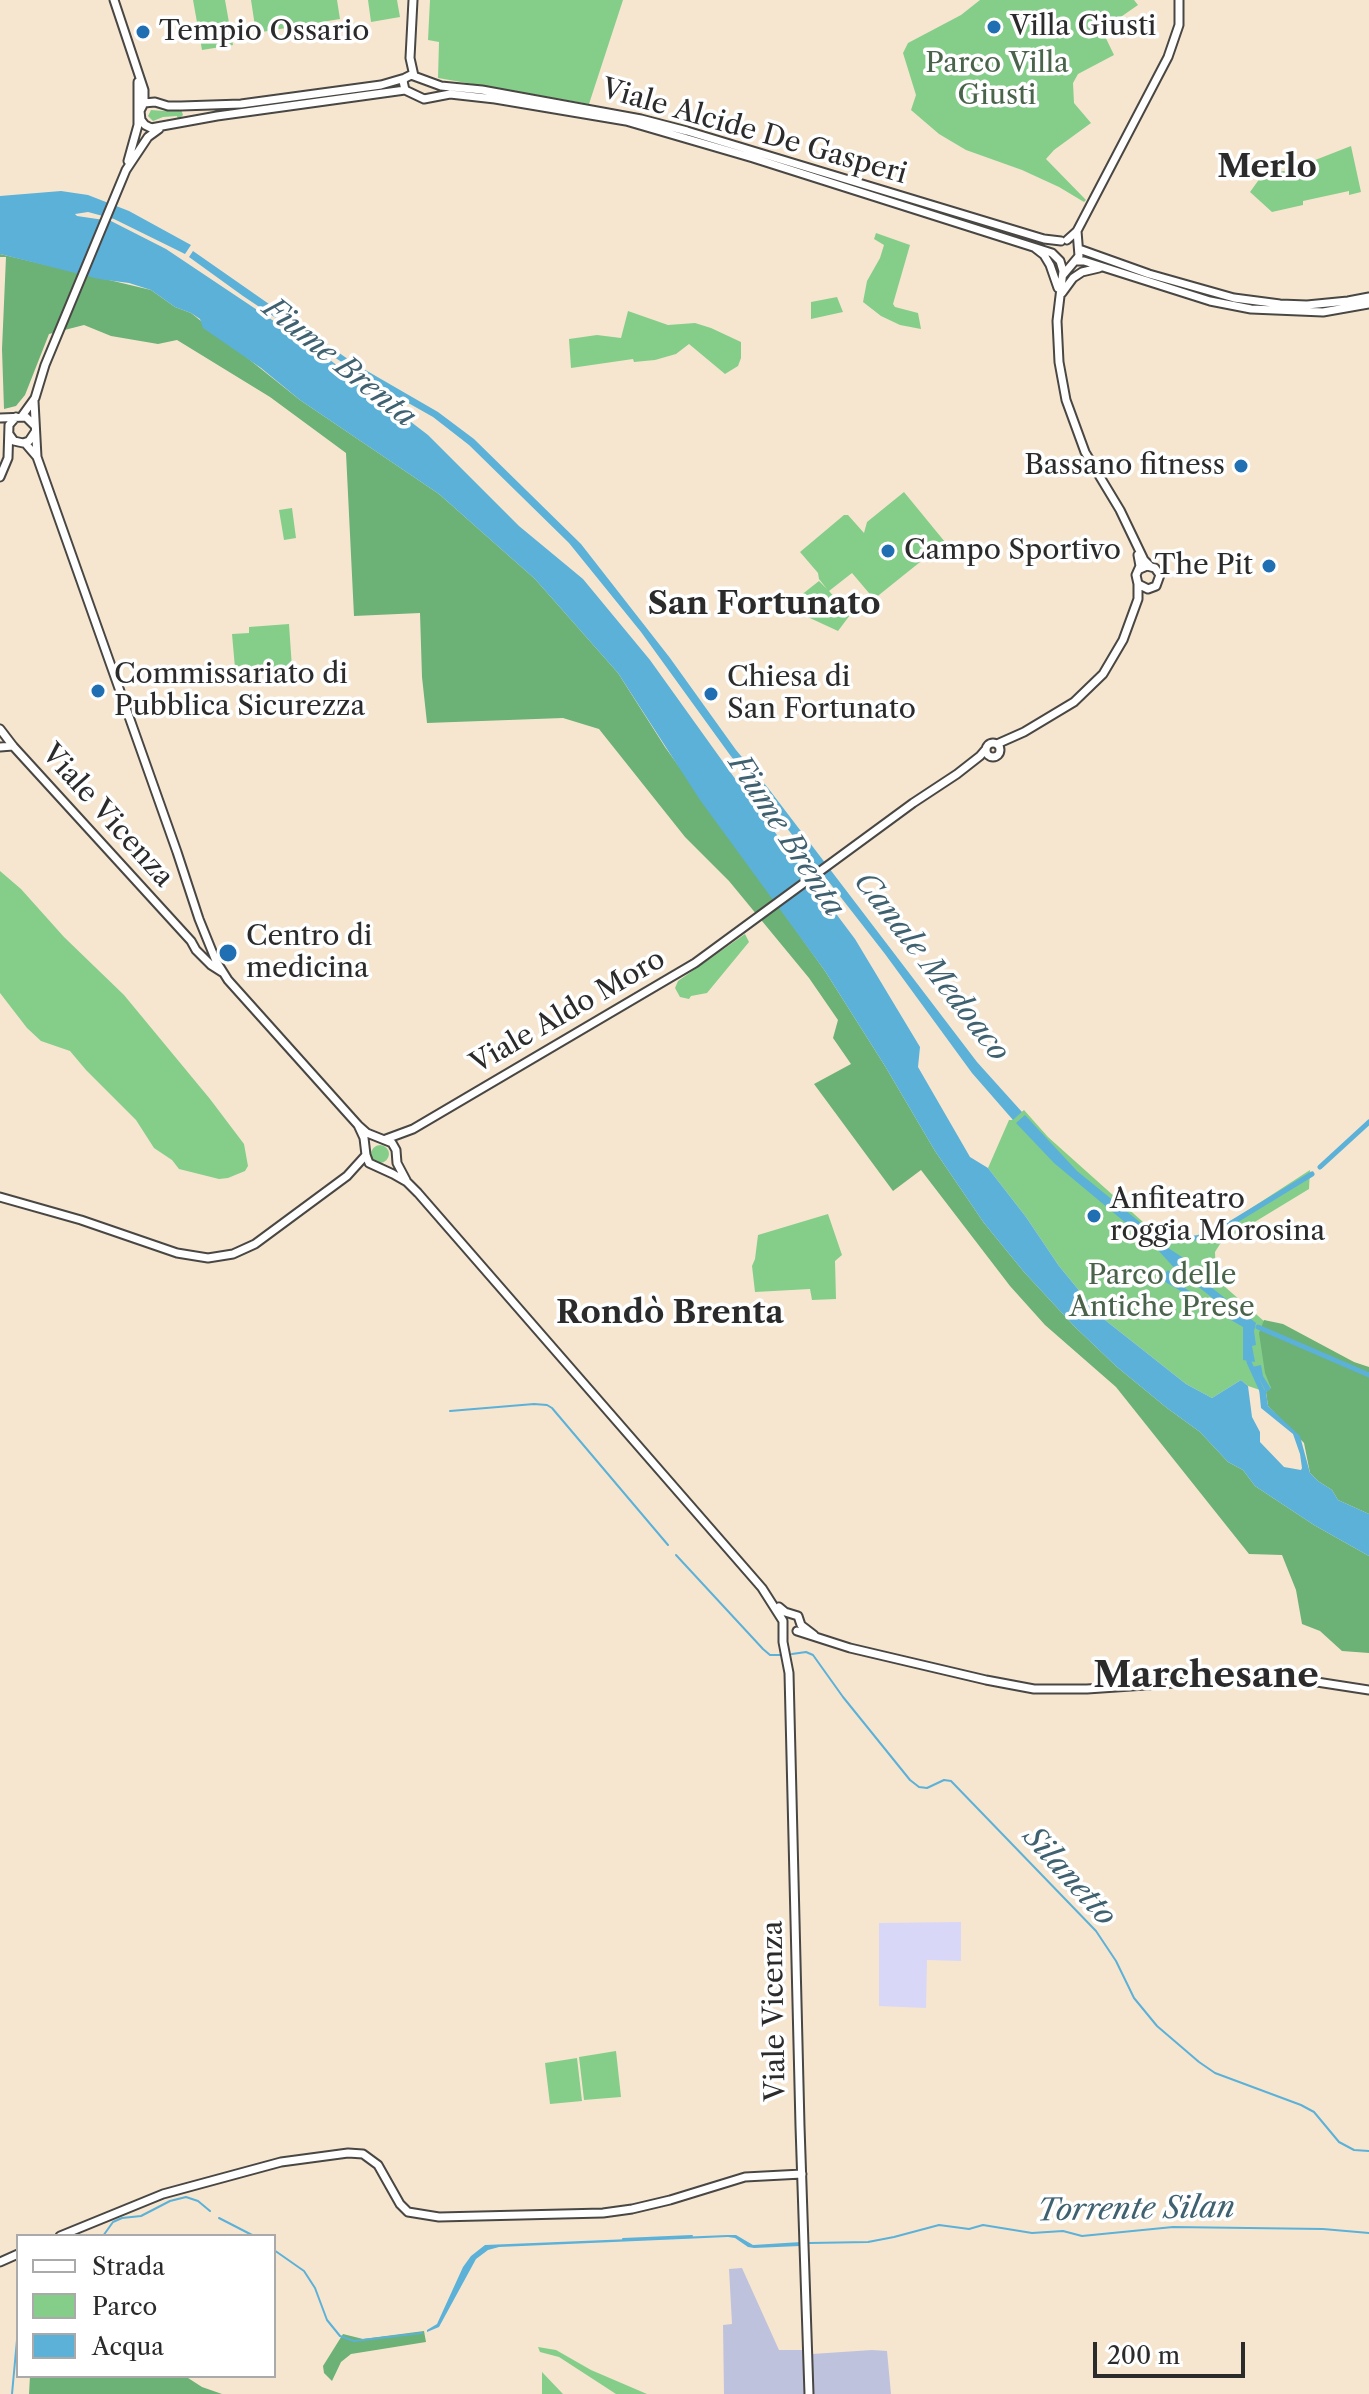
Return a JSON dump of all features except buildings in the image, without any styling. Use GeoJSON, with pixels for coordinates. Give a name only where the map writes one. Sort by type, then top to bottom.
{"type":"FeatureCollection","features":[{"type":"Feature","properties":{"kind":"main road"},"geometry":{"type":"LineString","coordinates":[[114,0],[137,72],[143,123],[151,128],[163,127]]}},
{"type":"Feature","properties":{"kind":"main road"},"geometry":{"type":"LineString","coordinates":[[405,90],[402,85],[409,77],[413,0]]}},
{"type":"Feature","properties":{"kind":"main road"},"geometry":{"type":"LineString","coordinates":[[1058,298],[1062,277],[1056,248],[1077,231],[1168,57],[1179,25],[1179,0]]}},
{"type":"Feature","properties":{"kind":"main road"},"geometry":{"type":"LineString","coordinates":[[142,107],[155,102],[168,106],[241,104],[381,85],[409,77]]}},
{"type":"Feature","properties":{"kind":"main road","name":"Viale Alcide De Gasperi"},"geometry":{"type":"LineString","coordinates":[[409,77],[554,102],[687,131],[1044,239],[1064,240],[1149,274],[1234,298],[1307,305],[1369,297]]}},
{"type":"Feature","properties":{"kind":"main road"},"geometry":{"type":"LineString","coordinates":[[431,83],[434,90],[432,97]]}},
{"type":"Feature","properties":{"kind":"main road","name":"Viale Alcide De Gasperi"},"geometry":{"type":"LineString","coordinates":[[163,127],[182,121],[405,90],[424,99],[450,94],[495,99],[626,121],[1031,244],[1058,258],[1084,261],[1210,301],[1251,309],[1306,312],[1349,309],[1369,304]]}},
{"type":"Feature","properties":{"kind":"main road"},"geometry":{"type":"LineString","coordinates":[[181,106],[186,112],[182,121]]}},
{"type":"Feature","properties":{"kind":"main road"},"geometry":{"type":"LineString","coordinates":[[126,170],[142,107]]}},
{"type":"Feature","properties":{"kind":"main road"},"geometry":{"type":"LineString","coordinates":[[132,159],[148,137],[163,127]]}},
{"type":"Feature","properties":{"kind":"main road"},"geometry":{"type":"LineString","coordinates":[[8,458],[9,428],[34,399],[114,196],[139,142],[151,128]]}},
{"type":"Feature","properties":{"kind":"main road"},"geometry":{"type":"LineString","coordinates":[[1062,277],[1079,256],[1077,231]]}},
{"type":"Feature","properties":{"kind":"main road"},"geometry":{"type":"LineString","coordinates":[[957,774],[980,756],[989,744],[998,746],[1074,702],[1103,674],[1123,640],[1136,608],[1158,584],[1160,575],[1144,560],[1120,510],[1085,452],[1066,400],[1059,362],[1056,279],[1044,255],[1031,244]]}},
{"type":"Feature","properties":{"kind":"main road"},"geometry":{"type":"LineString","coordinates":[[1058,298],[1073,278],[1092,269],[1106,268]]}},
{"type":"Feature","properties":{"kind":"main road"},"geometry":{"type":"LineString","coordinates":[[34,399],[37,457]]}},
{"type":"Feature","properties":{"kind":"main road"},"geometry":{"type":"LineString","coordinates":[[1,418],[29,419],[35,427]]}},
{"type":"Feature","properties":{"kind":"main road"},"geometry":{"type":"LineString","coordinates":[[1,418],[9,428],[11,439],[22,443],[37,457]]}},
{"type":"Feature","properties":{"kind":"main road"},"geometry":{"type":"LineString","coordinates":[[0,477],[8,458],[22,443],[32,438],[35,427]]}},
{"type":"Feature","properties":{"kind":"main road","name":"Viale Vicenza"},"geometry":{"type":"LineString","coordinates":[[37,457],[207,943],[223,973],[358,1125],[367,1133],[392,1143],[407,1182],[773,1602],[783,1611],[799,1617],[798,1629],[788,1640],[788,1661],[809,2394]]}},
{"type":"Feature","properties":{"kind":"main road"},"geometry":{"type":"LineString","coordinates":[[1136,545],[1140,569]]}},
{"type":"Feature","properties":{"kind":"main road"},"geometry":{"type":"LineString","coordinates":[[1136,608],[1136,575],[1140,569],[1150,566]]}},
{"type":"Feature","properties":{"kind":"main road"},"geometry":{"type":"LineString","coordinates":[[1138,584],[1151,589]]}},
{"type":"Feature","properties":{"kind":"main road","name":"Viale Vicenza"},"geometry":{"type":"LineString","coordinates":[[0,729],[196,950],[223,973]]}},
{"type":"Feature","properties":{"kind":"main road"},"geometry":{"type":"LineString","coordinates":[[0,747],[13,746]]}},
{"type":"Feature","properties":{"kind":"main road"},"geometry":{"type":"LineString","coordinates":[[957,774],[998,755],[998,746]]}},
{"type":"Feature","properties":{"kind":"main road"},"geometry":{"type":"LineString","coordinates":[[986,749],[990,757]]}},
{"type":"Feature","properties":{"kind":"main road","name":"Viale Aldo Moro"},"geometry":{"type":"LineString","coordinates":[[383,1139],[405,1133],[666,982],[957,774]]}},
{"type":"Feature","properties":{"kind":"main road"},"geometry":{"type":"LineString","coordinates":[[182,931],[188,930],[199,919]]}},
{"type":"Feature","properties":{"kind":"main road"},"geometry":{"type":"LineString","coordinates":[[182,931],[207,943]]}},
{"type":"Feature","properties":{"kind":"main road"},"geometry":{"type":"LineString","coordinates":[[191,941],[199,947],[207,943]]}},
{"type":"Feature","properties":{"kind":"main road","name":"Viale Vicenza"},"geometry":{"type":"LineString","coordinates":[[358,1125],[369,1163],[407,1182]]}},
{"type":"Feature","properties":{"kind":"main road"},"geometry":{"type":"LineString","coordinates":[[347,1176],[391,1165],[405,1133]]}},
{"type":"Feature","properties":{"kind":"main road"},"geometry":{"type":"LineString","coordinates":[[0,1197],[81,1220],[187,1256],[208,1258],[233,1254],[255,1244],[347,1176],[372,1141],[383,1139]]}},
{"type":"Feature","properties":{"kind":"main road","name":"Viale Vicenza"},"geometry":{"type":"LineString","coordinates":[[773,1602],[784,1624],[783,1642],[788,1661]]}},
{"type":"Feature","properties":{"kind":"main road"},"geometry":{"type":"LineString","coordinates":[[792,1614],[784,1624],[787,1631],[798,1629],[818,1639],[916,1664],[1034,1689],[1087,1689],[1278,1676],[1369,1690]]}},
{"type":"Feature","properties":{"kind":"main road"},"geometry":{"type":"LineString","coordinates":[[65,2234],[163,2194],[281,2162],[348,2153],[363,2154],[378,2165],[405,2210],[415,2215],[439,2217],[603,2213],[670,2200],[745,2177],[802,2174]]}},
{"type":"Feature","properties":{"kind":"shaded area"},"geometry":{"type":"Polygon","coordinates":[[[961,1922],[961,1961],[927,1960],[926,2008],[879,2006],[879,1923],[961,1922]]]}},
{"type":"Feature","properties":{"kind":"shaded area"},"geometry":{"type":"Polygon","coordinates":[[[742,2268],[779,2350],[805,2350],[806,2394],[724,2394],[723,2325],[732,2324],[729,2269],[742,2268]]]}},
{"type":"Feature","properties":{"kind":"shaded area"},"geometry":{"type":"Polygon","coordinates":[[[887,2351],[891,2394],[813,2394],[812,2354],[887,2351]]]}},
{"type":"Feature","properties":{"kind":"green space"},"geometry":{"type":"Polygon","coordinates":[[[193,0],[225,0],[233,45],[202,50],[193,0]]]}},
{"type":"Feature","properties":{"kind":"green space"},"geometry":{"type":"Polygon","coordinates":[[[251,0],[337,0],[340,19],[256,33],[251,0]]]}},
{"type":"Feature","properties":{"kind":"green space"},"geometry":{"type":"Polygon","coordinates":[[[368,0],[397,0],[400,17],[371,22],[368,0]]]}},
{"type":"Feature","properties":{"kind":"green space"},"geometry":{"type":"Polygon","coordinates":[[[430,0],[623,0],[589,104],[438,78],[439,42],[428,40],[430,0]]]}},
{"type":"Feature","properties":{"kind":"green space","name":"Parco Villa Giusti"},"geometry":{"type":"Polygon","coordinates":[[[980,0],[1134,0],[1138,5],[1102,30],[1114,55],[1078,74],[1073,83],[1074,103],[1091,123],[1046,159],[1086,200],[1084,202],[1022,170],[966,150],[939,134],[911,110],[916,95],[903,53],[908,43],[961,15],[980,0]]]}},
{"type":"Feature","properties":{"kind":"green space"},"geometry":{"type":"Polygon","coordinates":[[[177,108],[183,115],[178,120],[177,116],[153,121],[148,116],[151,110],[177,108]]]}},
{"type":"Feature","properties":{"kind":"green space"},"geometry":{"type":"Polygon","coordinates":[[[1351,146],[1361,192],[1349,195],[1349,191],[1303,201],[1303,205],[1272,212],[1250,192],[1263,174],[1284,171],[1291,175],[1299,174],[1305,164],[1351,146]]]}},
{"type":"Feature","properties":{"kind":"green space"},"geometry":{"type":"Polygon","coordinates":[[[876,233],[910,245],[893,304],[918,313],[921,329],[900,325],[863,302],[867,281],[884,245],[874,239],[876,233]]]}},
{"type":"Feature","properties":{"kind":"green space"},"geometry":{"type":"Polygon","coordinates":[[[0,254],[151,290],[175,307],[191,313],[300,400],[439,494],[535,579],[618,673],[665,747],[825,971],[935,1151],[984,1223],[1024,1272],[1117,1367],[1200,1432],[1228,1462],[1243,1470],[1255,1486],[1369,1556],[1369,1653],[1342,1651],[1320,1631],[1302,1624],[1296,1590],[1282,1555],[1249,1554],[1116,1387],[1045,1325],[1010,1286],[921,1170],[893,1191],[814,1084],[851,1064],[833,1038],[838,1020],[809,978],[729,881],[685,837],[599,729],[563,718],[427,723],[420,613],[354,616],[346,453],[270,397],[177,340],[158,344],[111,336],[84,325],[49,334],[25,395],[16,406],[4,409],[2,349],[6,257],[0,257],[0,254]]]}},
{"type":"Feature","properties":{"kind":"green space"},"geometry":{"type":"Polygon","coordinates":[[[837,297],[843,312],[811,319],[811,302],[837,297]]]}},
{"type":"Feature","properties":{"kind":"green space"},"geometry":{"type":"Polygon","coordinates":[[[628,311],[668,325],[695,323],[741,342],[738,366],[725,374],[689,344],[676,354],[655,360],[634,362],[633,359],[571,368],[569,339],[597,335],[621,338],[628,311]]]}},
{"type":"Feature","properties":{"kind":"green space"},"geometry":{"type":"Polygon","coordinates":[[[904,492],[945,542],[874,599],[852,573],[829,591],[850,615],[838,631],[786,607],[819,581],[827,589],[800,552],[844,515],[848,515],[864,533],[867,522],[904,492]]]}},
{"type":"Feature","properties":{"kind":"green space"},"geometry":{"type":"Polygon","coordinates":[[[292,508],[296,538],[284,540],[279,510],[292,508]]]}},
{"type":"Feature","properties":{"kind":"green space"},"geometry":{"type":"Polygon","coordinates":[[[289,624],[292,668],[235,668],[232,634],[249,633],[249,627],[289,624]]]}},
{"type":"Feature","properties":{"kind":"green space"},"geometry":{"type":"Polygon","coordinates":[[[0,871],[124,995],[210,1099],[244,1144],[248,1166],[245,1171],[219,1179],[179,1169],[154,1148],[136,1120],[70,1051],[41,1041],[27,1028],[0,993],[0,871]]]}},
{"type":"Feature","properties":{"kind":"green space"},"geometry":{"type":"Polygon","coordinates":[[[745,934],[749,942],[707,993],[689,999],[680,997],[675,988],[678,981],[745,934]]]}},
{"type":"Feature","properties":{"kind":"green space","name":"Parco delle Antiche Prese"},"geometry":{"type":"Polygon","coordinates":[[[1024,1110],[1048,1137],[1143,1222],[1161,1234],[1175,1237],[1194,1236],[1219,1229],[1310,1170],[1309,1189],[1230,1237],[1215,1252],[1216,1279],[1265,1322],[1271,1389],[1266,1392],[1241,1380],[1212,1398],[1186,1384],[1100,1316],[1059,1266],[988,1168],[1009,1120],[1024,1110]]]}},
{"type":"Feature","properties":{"kind":"green space"},"geometry":{"type":"Polygon","coordinates":[[[376,1145],[384,1145],[389,1154],[387,1161],[376,1163],[371,1158],[371,1150],[376,1145]]]}},
{"type":"Feature","properties":{"kind":"green space"},"geometry":{"type":"Polygon","coordinates":[[[828,1214],[842,1255],[835,1261],[836,1299],[812,1300],[810,1289],[755,1292],[752,1266],[758,1235],[828,1214]]]}},
{"type":"Feature","properties":{"kind":"green space"},"geometry":{"type":"Polygon","coordinates":[[[1264,1320],[1283,1324],[1369,1367],[1369,1514],[1338,1500],[1332,1490],[1310,1473],[1304,1443],[1268,1406],[1266,1392],[1271,1388],[1265,1373],[1259,1333],[1264,1320]]]}},
{"type":"Feature","properties":{"kind":"green space"},"geometry":{"type":"Polygon","coordinates":[[[616,2051],[621,2097],[584,2100],[579,2057],[616,2051]]]}},
{"type":"Feature","properties":{"kind":"green space"},"geometry":{"type":"Polygon","coordinates":[[[577,2058],[582,2101],[550,2104],[545,2063],[577,2058]]]}},
{"type":"Feature","properties":{"kind":"green space"},"geometry":{"type":"Polygon","coordinates":[[[424,2331],[426,2342],[351,2354],[341,2362],[332,2381],[324,2373],[323,2366],[343,2334],[363,2339],[424,2331]]]}},
{"type":"Feature","properties":{"kind":"green space"},"geometry":{"type":"Polygon","coordinates":[[[538,2347],[556,2350],[591,2370],[647,2394],[616,2394],[559,2357],[540,2352],[538,2347]]]}},
{"type":"Feature","properties":{"kind":"green space"},"geometry":{"type":"Polygon","coordinates":[[[542,2372],[563,2394],[542,2394],[542,2372]]]}},
{"type":"Feature","properties":{"kind":"green space"},"geometry":{"type":"Polygon","coordinates":[[[30,2378],[188,2378],[222,2394],[29,2394],[30,2378]]]}},
{"type":"Feature","properties":{"kind":"water"},"geometry":{"type":"Polygon","coordinates":[[[61,191],[88,195],[129,211],[191,245],[185,254],[114,219],[88,212],[75,214],[111,221],[166,249],[317,350],[428,435],[519,526],[583,579],[650,660],[855,939],[920,1047],[918,1067],[970,1157],[988,1168],[1059,1266],[1100,1316],[1186,1384],[1212,1398],[1241,1380],[1248,1386],[1252,1417],[1260,1432],[1260,1442],[1284,1467],[1301,1470],[1300,1454],[1293,1434],[1261,1408],[1259,1388],[1265,1390],[1254,1376],[1252,1367],[1261,1365],[1271,1389],[1266,1392],[1268,1406],[1300,1436],[1310,1473],[1332,1490],[1338,1500],[1369,1514],[1369,1556],[1255,1486],[1243,1470],[1228,1462],[1200,1432],[1117,1367],[1024,1272],[984,1223],[935,1151],[825,971],[700,800],[618,673],[535,579],[439,494],[300,400],[261,368],[203,328],[200,319],[191,313],[175,307],[151,290],[129,283],[99,279],[0,254],[0,196],[61,191]]]}},
{"type":"Feature","properties":{"kind":"water","name":"Canale Medoaco"},"geometry":{"type":"Polygon","coordinates":[[[193,251],[355,364],[438,412],[474,439],[581,544],[977,1062],[1022,1112],[1013,1120],[972,1073],[885,954],[730,755],[641,632],[569,543],[469,445],[433,417],[373,383],[243,296],[189,257],[193,251]]]}},
{"type":"Feature","properties":{"kind":"water","name":"Canale Medoaco"},"geometry":{"type":"Polygon","coordinates":[[[1025,1115],[1077,1171],[1160,1236],[1156,1240],[1188,1261],[1178,1272],[1157,1249],[1054,1163],[1016,1123],[1025,1115]]]}},
{"type":"Feature","properties":{"kind":"water"},"geometry":{"type":"Polygon","coordinates":[[[1168,1270],[1173,1275],[1173,1281],[1218,1308],[1227,1310],[1189,1279],[1196,1270],[1211,1287],[1256,1323],[1256,1345],[1252,1346],[1255,1362],[1243,1360],[1243,1327],[1160,1279],[1168,1270]]]}},
{"type":"Feature","properties":{"kind":"water"},"geometry":{"type":"Polygon","coordinates":[[[736,2235],[753,2245],[801,2242],[800,2246],[754,2248],[728,2237],[499,2247],[488,2250],[476,2259],[439,2327],[427,2332],[437,2324],[463,2267],[485,2245],[736,2235]]]}},
{"type":"Feature","properties":{"kind":"waterway"},"geometry":{"type":"LineString","coordinates":[[1320,1167],[1369,1122]]}},
{"type":"Feature","properties":{"kind":"waterway"},"geometry":{"type":"LineString","coordinates":[[1164,1238],[1197,1238],[1220,1230],[1312,1174]]}},
{"type":"Feature","properties":{"kind":"waterway"},"geometry":{"type":"LineString","coordinates":[[1258,1327],[1369,1375]]}},
{"type":"Feature","properties":{"kind":"waterway","name":"Canale Medoaco"},"geometry":{"type":"LineString","coordinates":[[1249,1357],[1263,1393]]}},
{"type":"Feature","properties":{"kind":"waterway","name":"Silanetto"},"geometry":{"type":"LineString","coordinates":[[450,1411],[534,1404],[552,1408],[668,1545]]}},
{"type":"Feature","properties":{"kind":"waterway","name":"Silanetto"},"geometry":{"type":"LineString","coordinates":[[676,1555],[763,1649],[770,1655],[783,1655]]}},
{"type":"Feature","properties":{"kind":"waterway","name":"Silanetto"},"geometry":{"type":"LineString","coordinates":[[792,1654],[806,1652],[813,1655],[910,1780],[919,1787],[927,1788],[944,1780],[951,1781],[1096,1931],[1116,1961],[1134,1998],[1157,2026],[1215,2073],[1301,2105],[1314,2112],[1339,2142],[1354,2150],[1369,2151]]}},
{"type":"Feature","properties":{"kind":"waterway","name":"Torrente Silan"},"geometry":{"type":"LineString","coordinates":[[104,2234],[113,2222],[141,2216],[170,2201],[186,2197],[198,2201],[210,2211]]}},
{"type":"Feature","properties":{"kind":"waterway","name":"Torrente Silan"},"geometry":{"type":"LineString","coordinates":[[219,2218],[250,2234]]}},
{"type":"Feature","properties":{"kind":"waterway","name":"Torrente Silan"},"geometry":{"type":"LineString","coordinates":[[810,2243],[868,2242],[939,2225],[969,2229],[983,2225],[1032,2233],[1063,2231],[1082,2236],[1173,2227],[1323,2229],[1369,2233]]}},
{"type":"Feature","properties":{"kind":"waterway","name":"Torrente Silan"},"geometry":{"type":"LineString","coordinates":[[623,2239],[692,2236]]}},
{"type":"Feature","properties":{"kind":"waterway","name":"Torrente Silan"},"geometry":{"type":"LineString","coordinates":[[276,2251],[304,2271],[315,2288],[327,2320],[340,2336],[354,2341],[422,2333]]}},
{"type":"Feature","properties":{"kind":"waterway","name":"Torrente Silan"},"geometry":{"type":"LineString","coordinates":[[12,2394],[16,2351]]}},
{"type":"Feature","properties":{"kind":"place","name":"Villa Giusti"},"geometry":{"type":"Point","coordinates":[994,27]}},
{"type":"Feature","properties":{"kind":"place","name":"Tempio Ossario"},"geometry":{"type":"Point","coordinates":[143,32]}},
{"type":"Feature","properties":{"kind":"place","name":"Bassano fitness"},"geometry":{"type":"Point","coordinates":[1241,466]}},
{"type":"Feature","properties":{"kind":"place","name":"Campo Sportivo"},"geometry":{"type":"Point","coordinates":[888,551]}},
{"type":"Feature","properties":{"kind":"place","name":"The Pit"},"geometry":{"type":"Point","coordinates":[1269,566]}},
{"type":"Feature","properties":{"kind":"place","name":"Commissariato di Pubblica Sicurezza"},"geometry":{"type":"Point","coordinates":[98,691]}},
{"type":"Feature","properties":{"kind":"place","name":"Chiesa di San Fortunato"},"geometry":{"type":"Point","coordinates":[711,694]}},
{"type":"Feature","properties":{"kind":"place","name":"Centro di medicina"},"geometry":{"type":"Point","coordinates":[228,953]}},
{"type":"Feature","properties":{"kind":"place","name":"Anfiteatro roggia Morosina"},"geometry":{"type":"Point","coordinates":[1094,1216]}},
{"type":"Feature","properties":{"kind":"district","name":"Merlo"},"geometry":{"type":"Point","coordinates":[1267,168]}},
{"type":"Feature","properties":{"kind":"district","name":"San Fortunato"},"geometry":{"type":"Point","coordinates":[764,605]}},
{"type":"Feature","properties":{"kind":"district","name":"Rondò Brenta"},"geometry":{"type":"Point","coordinates":[670,1314]}},
{"type":"Feature","properties":{"kind":"district","name":"Marchesane"},"geometry":{"type":"Point","coordinates":[1206,1677]}},
{"type":"Feature","properties":{"kind":"water label","name":"Fiume Brenta"},"geometry":{"type":"Point","coordinates":[339,363]}},
{"type":"Feature","properties":{"kind":"water label","name":"Fiume Brenta"},"geometry":{"type":"Point","coordinates":[786,836]}}]}
